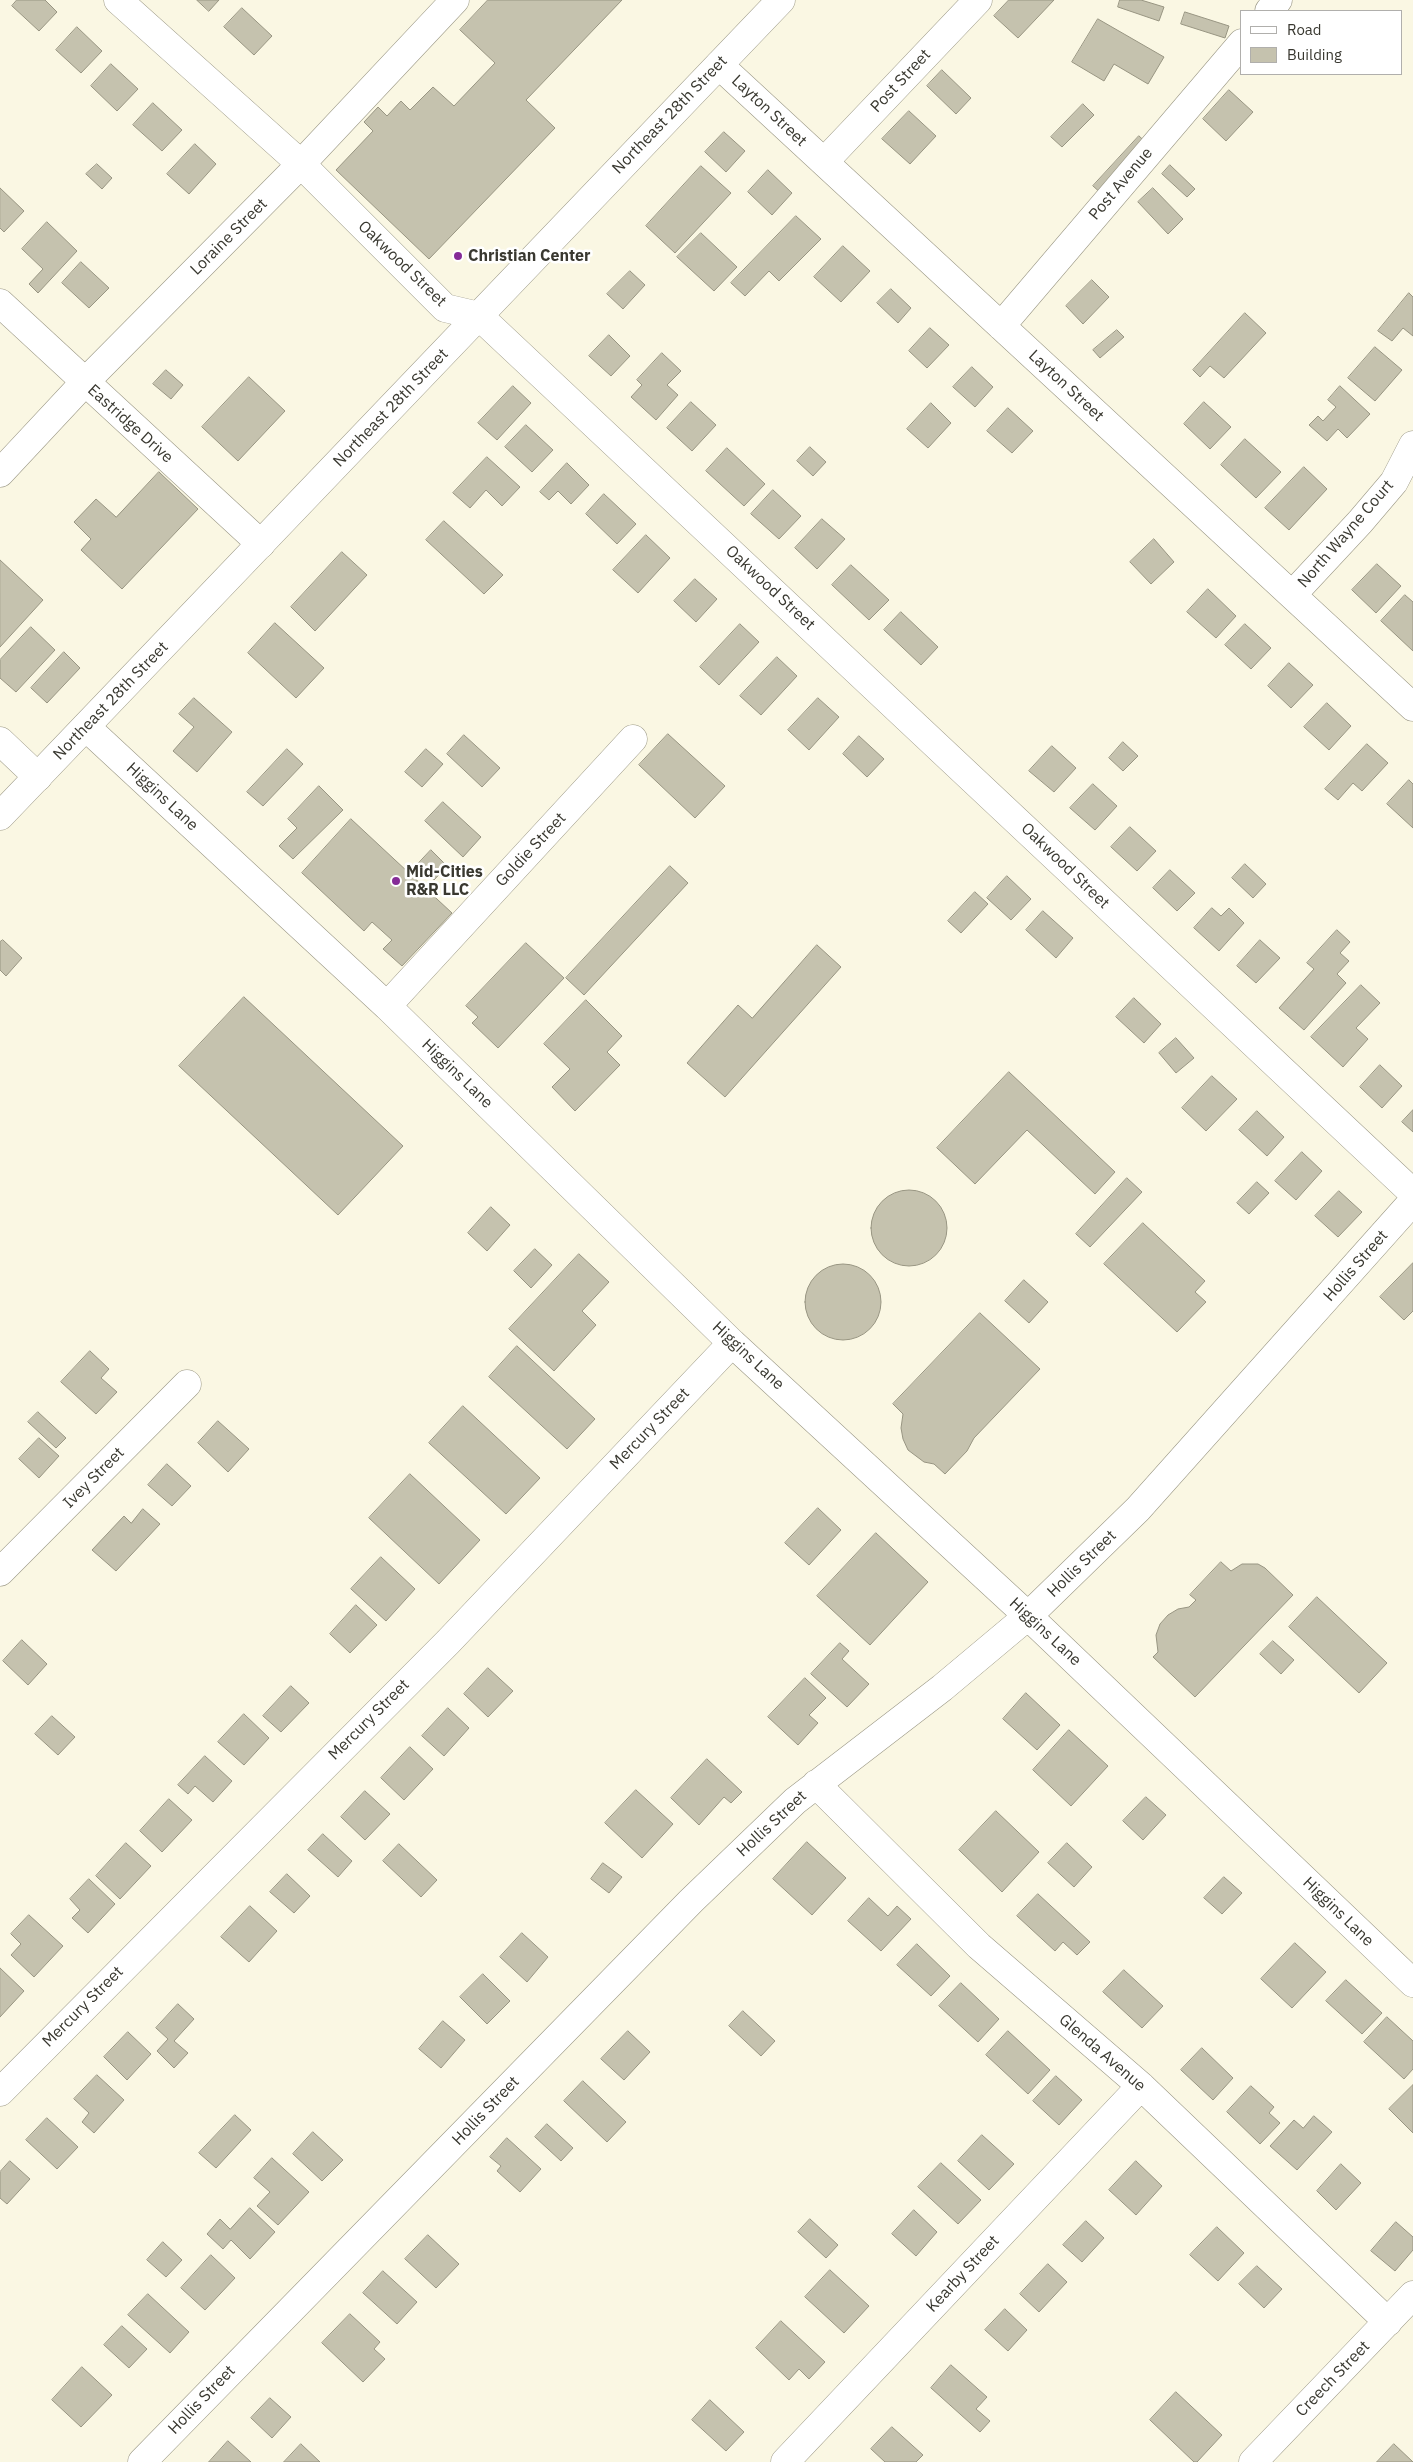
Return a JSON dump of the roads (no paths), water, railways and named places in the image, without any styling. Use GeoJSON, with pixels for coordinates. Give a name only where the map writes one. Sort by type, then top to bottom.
{"type":"FeatureCollection","features":[{"type":"Feature","properties":{"kind":"street","name":"Oakwood Street"},"geometry":{"type":"LineString","coordinates":[[118,0],[301,164],[445,308],[479,316],[1413,1193]]}},
{"type":"Feature","properties":{"kind":"street","name":"Loraine Street"},"geometry":{"type":"LineString","coordinates":[[0,473],[84,383],[301,164],[455,0]]}},
{"type":"Feature","properties":{"kind":"street","name":"Northeast 28th Street"},"geometry":{"type":"LineString","coordinates":[[0,816],[781,0]]}},
{"type":"Feature","properties":{"kind":"street","name":"Post Street"},"geometry":{"type":"LineString","coordinates":[[824,162],[978,0]]}},
{"type":"Feature","properties":{"kind":"street"},"geometry":{"type":"LineString","coordinates":[[1270,10],[1278,0]]}},
{"type":"Feature","properties":{"kind":"street","name":"Post Avenue"},"geometry":{"type":"LineString","coordinates":[[1001,326],[1240,45]]}},
{"type":"Feature","properties":{"kind":"street","name":"Layton Street"},"geometry":{"type":"LineString","coordinates":[[719,65],[1413,707]]}},
{"type":"Feature","properties":{"kind":"street","name":"Eastridge Drive"},"geometry":{"type":"LineString","coordinates":[[0,303],[84,383],[261,544]]}},
{"type":"Feature","properties":{"kind":"street","name":"North Wayne Court"},"geometry":{"type":"LineString","coordinates":[[1292,596],[1394,482],[1413,445]]}},
{"type":"Feature","properties":{"kind":"street","name":"Higgins Lane"},"geometry":{"type":"LineString","coordinates":[[86,727],[388,1006],[732,1343],[1028,1616],[1413,1983]]}},
{"type":"Feature","properties":{"kind":"street","name":"Goldie Street"},"geometry":{"type":"LineString","coordinates":[[388,1006],[633,739]]}},
{"type":"Feature","properties":{"kind":"street"},"geometry":{"type":"LineString","coordinates":[[0,741],[38,777]]}},
{"type":"Feature","properties":{"kind":"street","name":"Hollis Street"},"geometry":{"type":"LineString","coordinates":[[142,2462],[691,1902],[795,1801],[942,1688],[1028,1616],[1138,1509],[1413,1201]]}},
{"type":"Feature","properties":{"kind":"street","name":"Mercury Street"},"geometry":{"type":"LineString","coordinates":[[0,2092],[448,1642],[732,1343]]}},
{"type":"Feature","properties":{"kind":"street","name":"Ivey Street"},"geometry":{"type":"LineString","coordinates":[[0,1572],[187,1384]]}},
{"type":"Feature","properties":{"kind":"street","name":"Glenda Avenue"},"geometry":{"type":"LineString","coordinates":[[816,1784],[979,1946],[1141,2086],[1388,2322]]}},
{"type":"Feature","properties":{"kind":"street","name":"Kearby Street"},"geometry":{"type":"LineString","coordinates":[[785,2462],[1141,2086]]}},
{"type":"Feature","properties":{"kind":"street","name":"Creech Street"},"geometry":{"type":"LineString","coordinates":[[1253,2462],[1413,2295]]}},
{"type":"Feature","properties":{"kind":"place","name":"Christian Center"},"geometry":{"type":"Point","coordinates":[458,256]}},
{"type":"Feature","properties":{"kind":"place","name":"Mid-Cities R&R LLC"},"geometry":{"type":"Point","coordinates":[396,881]}}]}
